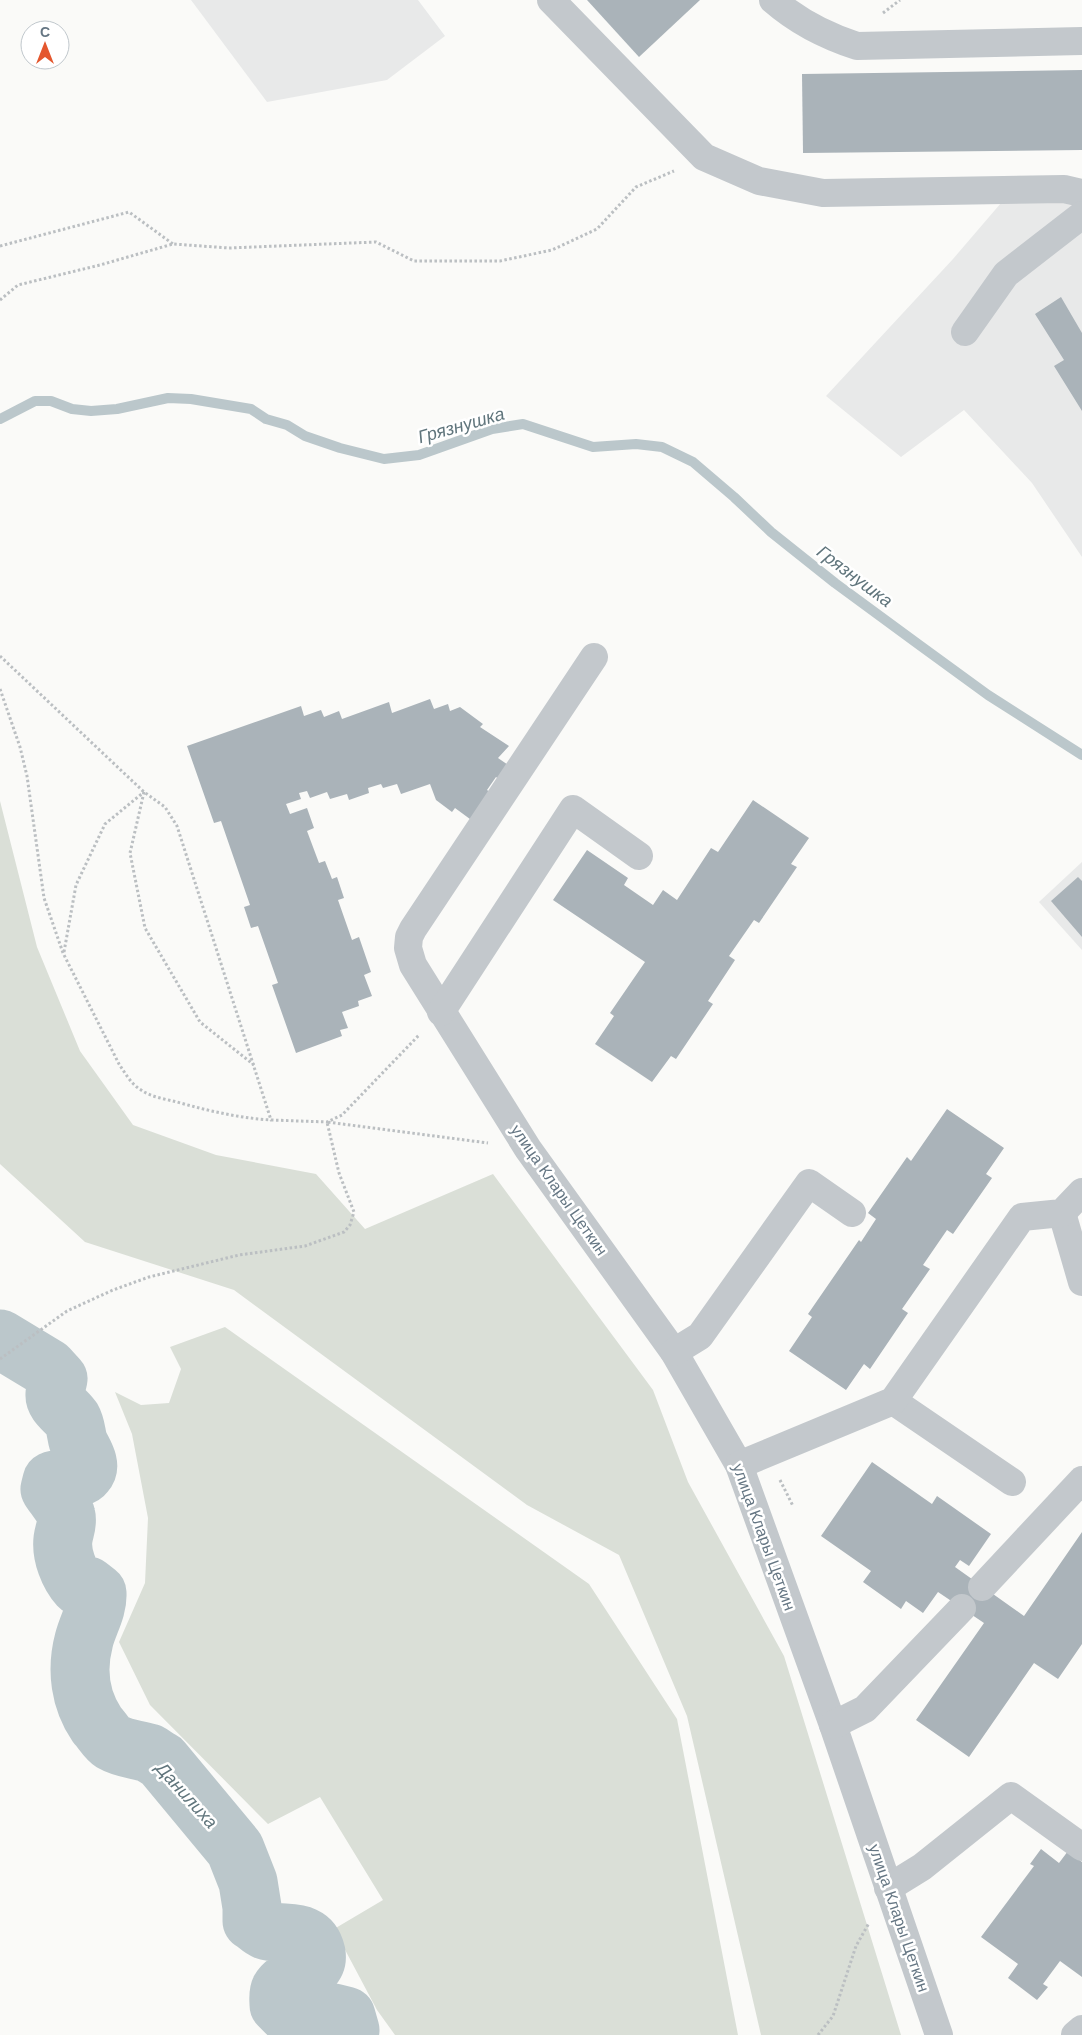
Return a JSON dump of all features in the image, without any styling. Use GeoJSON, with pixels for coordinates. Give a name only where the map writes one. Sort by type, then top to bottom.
{"type":"FeatureCollection","features":[{"type":"Feature","properties":{"kind":"street"},"geometry":{"type":"LineString","coordinates":[[551,0],[704,157],[760,181],[823,193],[1064,189],[1082,194]]}},
{"type":"Feature","properties":{"kind":"street"},"geometry":{"type":"LineString","coordinates":[[773,0],[793,16],[838,40],[856,46],[1082,40]]}},
{"type":"Feature","properties":{"kind":"street"},"geometry":{"type":"LineString","coordinates":[[965,332],[1006,274],[1082,215]]}},
{"type":"Feature","properties":{"kind":"street","name":"улица Клары Цеткин"},"geometry":{"type":"LineString","coordinates":[[594,657],[409,937],[408,948],[413,965],[441,1012],[528,1149],[674,1352],[738,1465],[833,1725],[939,2035]]}},
{"type":"Feature","properties":{"kind":"street"},"geometry":{"type":"LineString","coordinates":[[441,1012],[572,809],[639,856]]}},
{"type":"Feature","properties":{"kind":"street"},"geometry":{"type":"LineString","coordinates":[[674,1352],[700,1336],[809,1183],[852,1213]]}},
{"type":"Feature","properties":{"kind":"street"},"geometry":{"type":"LineString","coordinates":[[738,1465],[893,1401],[1022,1216],[1062,1213],[1082,1192]]}},
{"type":"Feature","properties":{"kind":"street"},"geometry":{"type":"LineString","coordinates":[[1062,1213],[1082,1282]]}},
{"type":"Feature","properties":{"kind":"street"},"geometry":{"type":"LineString","coordinates":[[893,1401],[1012,1482]]}},
{"type":"Feature","properties":{"kind":"street"},"geometry":{"type":"LineString","coordinates":[[982,1587],[1082,1480]]}},
{"type":"Feature","properties":{"kind":"street"},"geometry":{"type":"LineString","coordinates":[[833,1725],[865,1709],[962,1608]]}},
{"type":"Feature","properties":{"kind":"street"},"geometry":{"type":"LineString","coordinates":[[888,1888],[922,1868],[1011,1796],[1082,1847]]}},
{"type":"Feature","properties":{"kind":"street"},"geometry":{"type":"LineString","coordinates":[[1075,2035],[1082,2029]]}},
{"type":"Feature","properties":{"kind":"path"},"geometry":{"type":"LineString","coordinates":[[0,300],[18,285],[100,265],[173,244],[230,248],[376,242],[414,261],[500,261],[552,250],[597,230],[636,187],[704,157]]}},
{"type":"Feature","properties":{"kind":"path"},"geometry":{"type":"LineString","coordinates":[[0,246],[129,212],[173,244]]}},
{"type":"Feature","properties":{"kind":"path"},"geometry":{"type":"LineString","coordinates":[[0,656],[144,792],[165,807],[178,826],[271,1120]]}},
{"type":"Feature","properties":{"kind":"path"},"geometry":{"type":"LineString","coordinates":[[0,689],[20,747],[27,776],[44,898],[64,953],[119,1064],[129,1080],[140,1090],[154,1096],[220,1114],[245,1118],[328,1122],[528,1149]]}},
{"type":"Feature","properties":{"kind":"path"},"geometry":{"type":"LineString","coordinates":[[64,953],[76,885],[105,824],[144,792]]}},
{"type":"Feature","properties":{"kind":"path"},"geometry":{"type":"LineString","coordinates":[[144,792],[130,853],[145,928],[200,1022],[254,1066]]}},
{"type":"Feature","properties":{"kind":"path"},"geometry":{"type":"LineString","coordinates":[[328,1122],[342,1115],[441,1012]]}},
{"type":"Feature","properties":{"kind":"path"},"geometry":{"type":"LineString","coordinates":[[0,1359],[67,1311],[149,1277],[239,1255],[305,1246],[344,1232],[350,1225],[354,1212],[339,1173],[328,1122]]}},
{"type":"Feature","properties":{"kind":"path"},"geometry":{"type":"LineString","coordinates":[[818,2035],[833,2016],[856,1946],[888,1888]]}},
{"type":"Feature","properties":{"kind":"shaded area"},"geometry":{"type":"Polygon","coordinates":[[[191,0],[418,0],[445,36],[387,80],[267,102],[191,0]]]}},
{"type":"Feature","properties":{"kind":"shaded area"},"geometry":{"type":"Polygon","coordinates":[[[1082,202],[1082,557],[1032,483],[964,410],[901,457],[826,396],[953,259],[1001,203],[1082,202]]]}},
{"type":"Feature","properties":{"kind":"shaded area"},"geometry":{"type":"Polygon","coordinates":[[[0,801],[37,947],[80,1051],[133,1125],[216,1155],[316,1174],[365,1229],[493,1174],[653,1390],[688,1482],[784,1656],[901,2035],[761,2035],[687,1716],[619,1555],[527,1505],[234,1290],[85,1242],[0,1164],[0,801]]]}},
{"type":"Feature","properties":{"kind":"shaded area"},"geometry":{"type":"Polygon","coordinates":[[[1082,862],[1082,950],[1039,902],[1082,862]]]}},
{"type":"Feature","properties":{"kind":"shaded area"},"geometry":{"type":"Polygon","coordinates":[[[225,1327],[589,1584],[677,1719],[738,2035],[395,2035],[377,2010],[334,1929],[383,1900],[320,1797],[268,1824],[150,1705],[119,1642],[145,1583],[148,1518],[132,1434],[115,1392],[141,1405],[169,1403],[181,1369],[170,1347],[225,1327]]]}},
{"type":"Feature","properties":{"kind":"building"},"geometry":{"type":"Polygon","coordinates":[[[587,0],[700,0],[639,57],[587,0]]]}},
{"type":"Feature","properties":{"kind":"building"},"geometry":{"type":"Polygon","coordinates":[[[1082,70],[1082,150],[803,153],[802,74],[1082,70]]]}},
{"type":"Feature","properties":{"kind":"building"},"geometry":{"type":"Polygon","coordinates":[[[1061,297],[1082,333],[1082,411],[1054,366],[1064,360],[1035,314],[1061,297]]]}},
{"type":"Feature","properties":{"kind":"building"},"geometry":{"type":"Polygon","coordinates":[[[430,699],[434,709],[448,704],[450,711],[460,707],[483,724],[480,727],[509,746],[498,758],[514,769],[505,784],[496,777],[487,790],[498,798],[474,822],[455,808],[452,812],[436,800],[430,784],[401,794],[397,784],[383,788],[381,784],[368,788],[369,793],[349,800],[347,794],[330,799],[327,792],[310,798],[307,791],[299,793],[301,799],[286,804],[290,814],[307,808],[314,828],[307,831],[319,863],[325,861],[332,879],[337,877],[344,898],[338,900],[352,940],[359,937],[371,972],[364,975],[372,996],[358,1001],[359,1006],[342,1012],[348,1028],[340,1030],[342,1036],[296,1053],[272,985],[278,983],[258,926],[251,928],[244,907],[250,905],[221,821],[214,823],[187,746],[301,706],[304,716],[321,710],[324,717],[339,711],[342,719],[389,702],[392,713],[430,699]]]}},
{"type":"Feature","properties":{"kind":"building"},"geometry":{"type":"Polygon","coordinates":[[[753,800],[809,838],[791,864],[797,867],[759,923],[754,920],[729,956],[735,960],[708,1001],[713,1004],[676,1059],[671,1056],[652,1082],[595,1044],[614,1016],[610,1013],[645,962],[553,900],[587,850],[628,878],[624,885],[653,905],[663,890],[677,900],[711,848],[718,852],[753,800]]]}},
{"type":"Feature","properties":{"kind":"building"},"geometry":{"type":"Polygon","coordinates":[[[1078,877],[1082,881],[1082,937],[1051,901],[1078,877]]]}},
{"type":"Feature","properties":{"kind":"building"},"geometry":{"type":"Polygon","coordinates":[[[947,1109],[1004,1148],[986,1174],[992,1178],[953,1234],[947,1230],[923,1265],[930,1269],[902,1309],[908,1313],[870,1369],[864,1364],[846,1390],[789,1351],[812,1317],[808,1314],[859,1240],[861,1242],[876,1219],[868,1213],[907,1157],[911,1161],[947,1109]]]}},
{"type":"Feature","properties":{"kind":"building"},"geometry":{"type":"Polygon","coordinates":[[[872,1462],[932,1504],[937,1496],[991,1534],[969,1566],[960,1560],[955,1567],[1024,1616],[1082,1532],[1082,1644],[1058,1679],[1034,1663],[969,1757],[916,1720],[984,1623],[938,1592],[923,1613],[906,1601],[901,1609],[863,1582],[871,1571],[821,1536],[872,1462]]]}},
{"type":"Feature","properties":{"kind":"building"},"geometry":{"type":"Polygon","coordinates":[[[1041,1849],[1059,1863],[1068,1851],[1082,1862],[1082,1977],[1060,1961],[1043,1984],[1048,1987],[1037,2000],[1008,1978],[1018,1964],[981,1937],[1034,1866],[1030,1864],[1041,1849]]]}},
{"type":"Feature","properties":{"kind":"waterway","name":"Грязнушка"},"geometry":{"type":"LineString","coordinates":[[0,419],[35,401],[51,401],[72,409],[91,411],[117,409],[168,398],[191,399],[251,409],[266,419],[287,425],[305,436],[340,448],[384,459],[419,455],[492,429],[523,424],[593,447],[636,444],[662,447],[693,462],[771,532],[835,583],[918,644],[988,695],[1082,755]]}},
{"type":"Feature","properties":{"kind":"waterway","name":"Данилиха"},"geometry":{"type":"LineString","coordinates":[[0,1339],[48,1368],[58,1379],[55,1398],[72,1419],[78,1441],[88,1465],[85,1473],[79,1477],[52,1481],[50,1489],[66,1516],[67,1522],[63,1545],[69,1571],[79,1586],[88,1586],[97,1593],[96,1605],[84,1640],[80,1662],[83,1695],[91,1715],[112,1742],[126,1748],[149,1753],[162,1761],[235,1849],[248,1882],[252,1921],[265,1930],[302,1936],[313,1945],[316,1953],[316,1960],[313,1966],[284,1985],[279,1992],[279,2005],[288,2014],[300,2016],[334,2013],[346,2016],[350,2030],[343,2035]]}}]}
